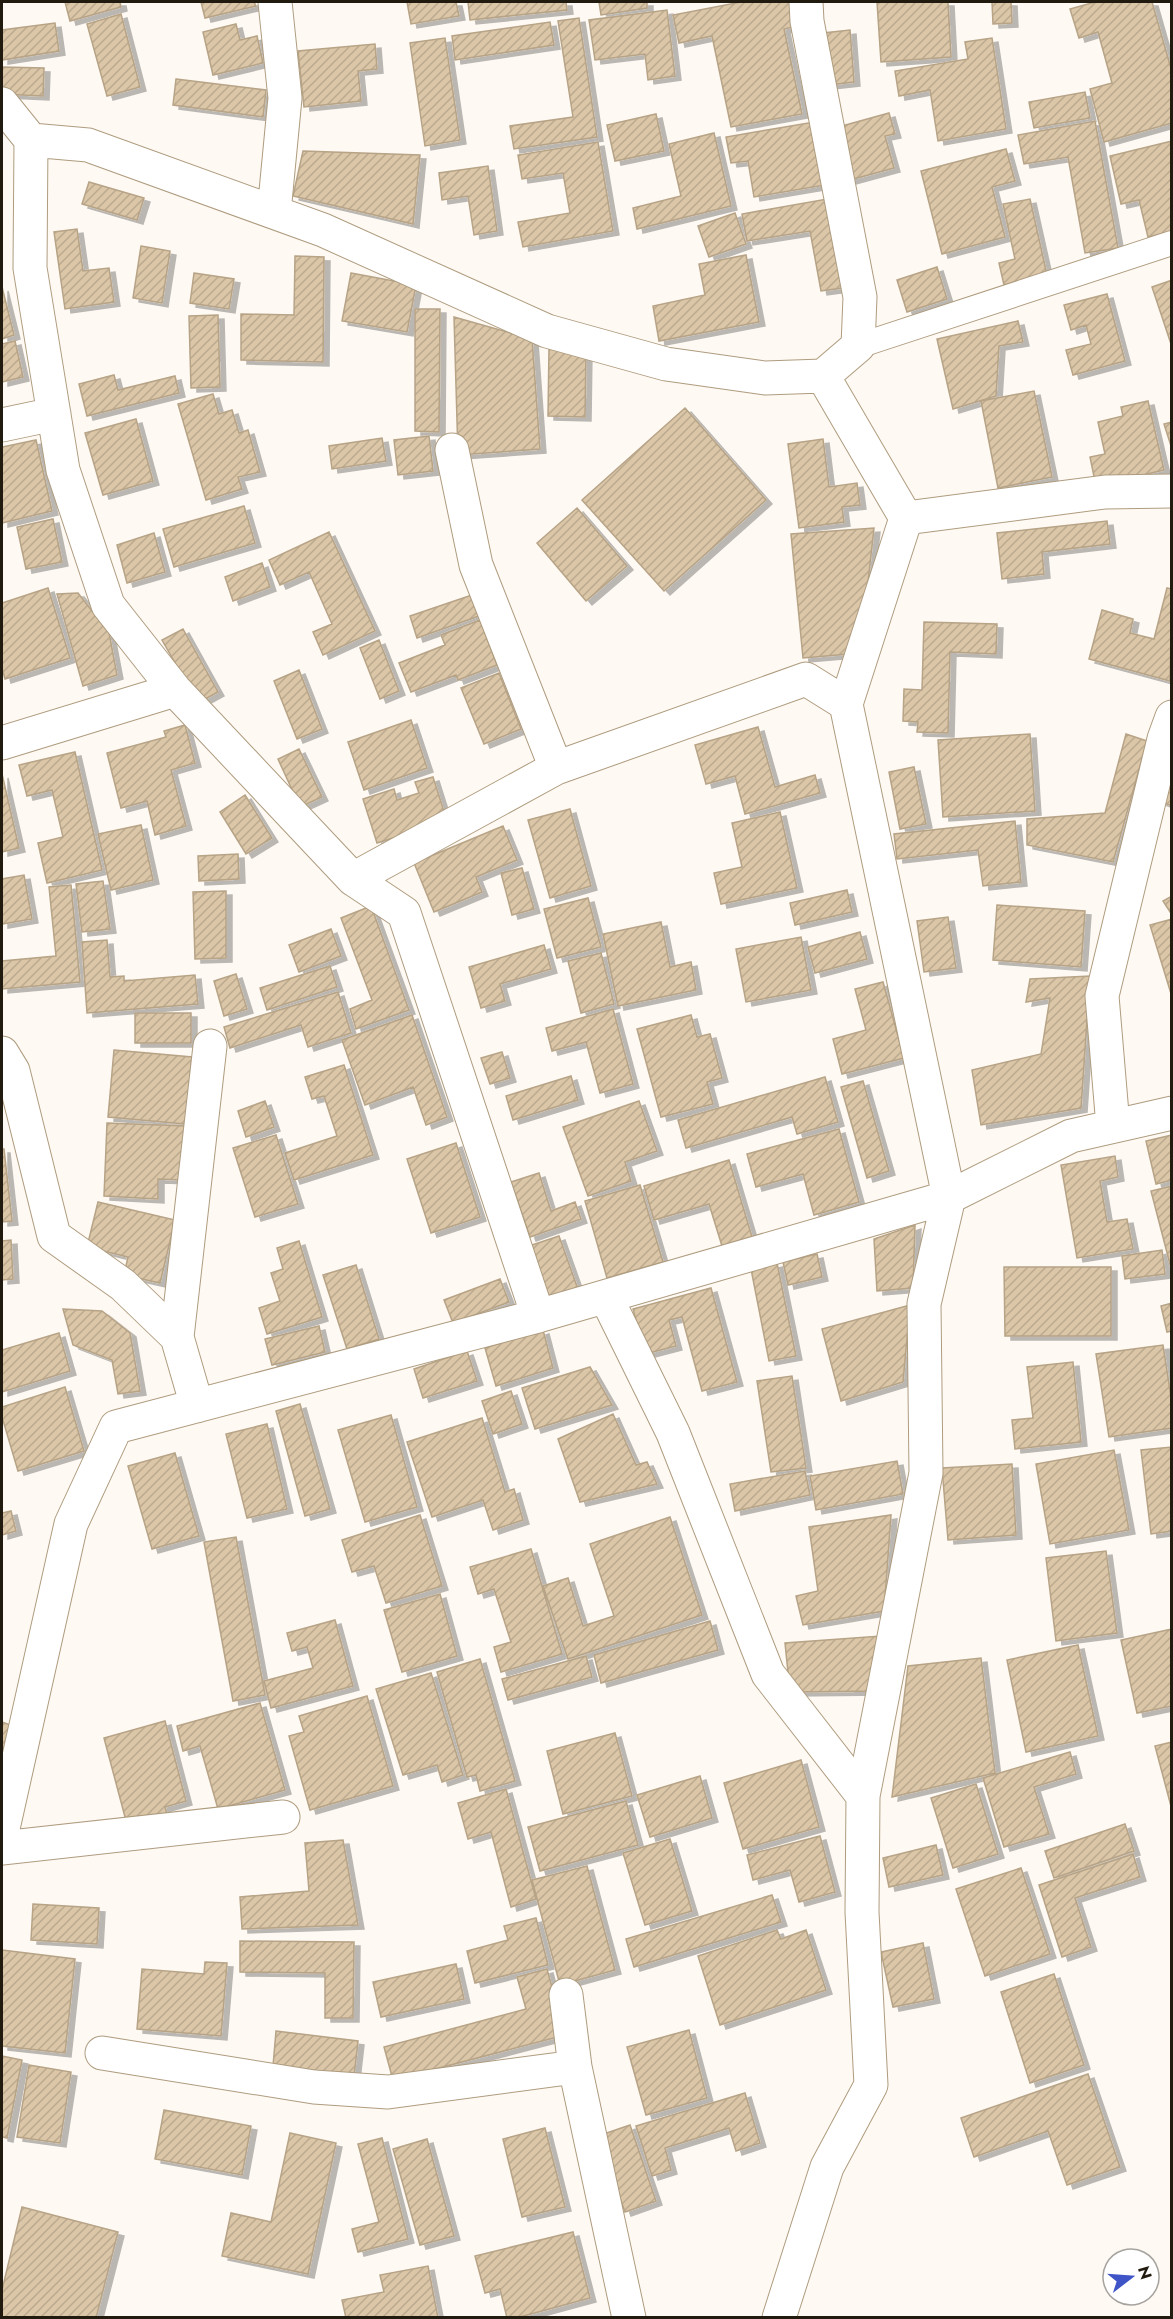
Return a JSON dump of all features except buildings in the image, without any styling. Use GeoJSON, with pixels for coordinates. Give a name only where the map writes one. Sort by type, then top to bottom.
{"type":"FeatureCollection","features":[{"type":"Feature","properties":{"kind":"street"},"geometry":{"type":"LineString","coordinates":[[274,212],[285,98],[275,2]]}},
{"type":"Feature","properties":{"kind":"street"},"geometry":{"type":"LineString","coordinates":[[31,140],[88,145],[323,230],[547,331],[666,364],[765,378],[824,376],[858,346],[860,297],[807,21],[806,2]]}},
{"type":"Feature","properties":{"kind":"street"},"geometry":{"type":"LineString","coordinates":[[2,104],[31,140],[30,268],[63,470],[108,605],[175,690],[353,879],[404,913],[537,1316]]}},
{"type":"Feature","properties":{"kind":"street"},"geometry":{"type":"LineString","coordinates":[[779,2318],[827,2167],[871,2085],[862,1912],[863,1796],[926,1473],[924,1304],[949,1197],[846,704],[906,518],[824,376]]}},
{"type":"Feature","properties":{"kind":"street"},"geometry":{"type":"LineString","coordinates":[[2,425],[54,414]]}},
{"type":"Feature","properties":{"kind":"street"},"geometry":{"type":"LineString","coordinates":[[452,450],[476,565],[556,768]]}},
{"type":"Feature","properties":{"kind":"street"},"geometry":{"type":"LineString","coordinates":[[906,518],[1105,492],[1172,491]]}},
{"type":"Feature","properties":{"kind":"street"},"geometry":{"type":"LineString","coordinates":[[353,879],[556,768],[806,679],[846,704]]}},
{"type":"Feature","properties":{"kind":"street"},"geometry":{"type":"LineString","coordinates":[[2,743],[175,690]]}},
{"type":"Feature","properties":{"kind":"street"},"geometry":{"type":"LineString","coordinates":[[1113,1126],[1102,996],[1164,740],[1172,717]]}},
{"type":"Feature","properties":{"kind":"street"},"geometry":{"type":"LineString","coordinates":[[197,1407],[177,1337],[210,1046]]}},
{"type":"Feature","properties":{"kind":"street"},"geometry":{"type":"LineString","coordinates":[[2,1053],[13,1071],[54,1236],[123,1285],[177,1337]]}},
{"type":"Feature","properties":{"kind":"street"},"geometry":{"type":"LineString","coordinates":[[2,1833],[71,1524],[116,1427],[606,1297],[949,1197],[1071,1136],[1172,1113]]}},
{"type":"Feature","properties":{"kind":"street"},"geometry":{"type":"LineString","coordinates":[[606,1297],[673,1433],[768,1674],[863,1796]]}},
{"type":"Feature","properties":{"kind":"street"},"geometry":{"type":"LineString","coordinates":[[2,1848],[283,1817]]}},
{"type":"Feature","properties":{"kind":"street"},"geometry":{"type":"LineString","coordinates":[[566,1995],[575,2067],[629,2318]]}},
{"type":"Feature","properties":{"kind":"street"},"geometry":{"type":"LineString","coordinates":[[102,2053],[314,2087],[388,2092],[575,2067]]}},
{"type":"Feature","properties":{"kind":"lane"},"geometry":{"type":"LineString","coordinates":[[858,346],[1172,243]]}}]}
